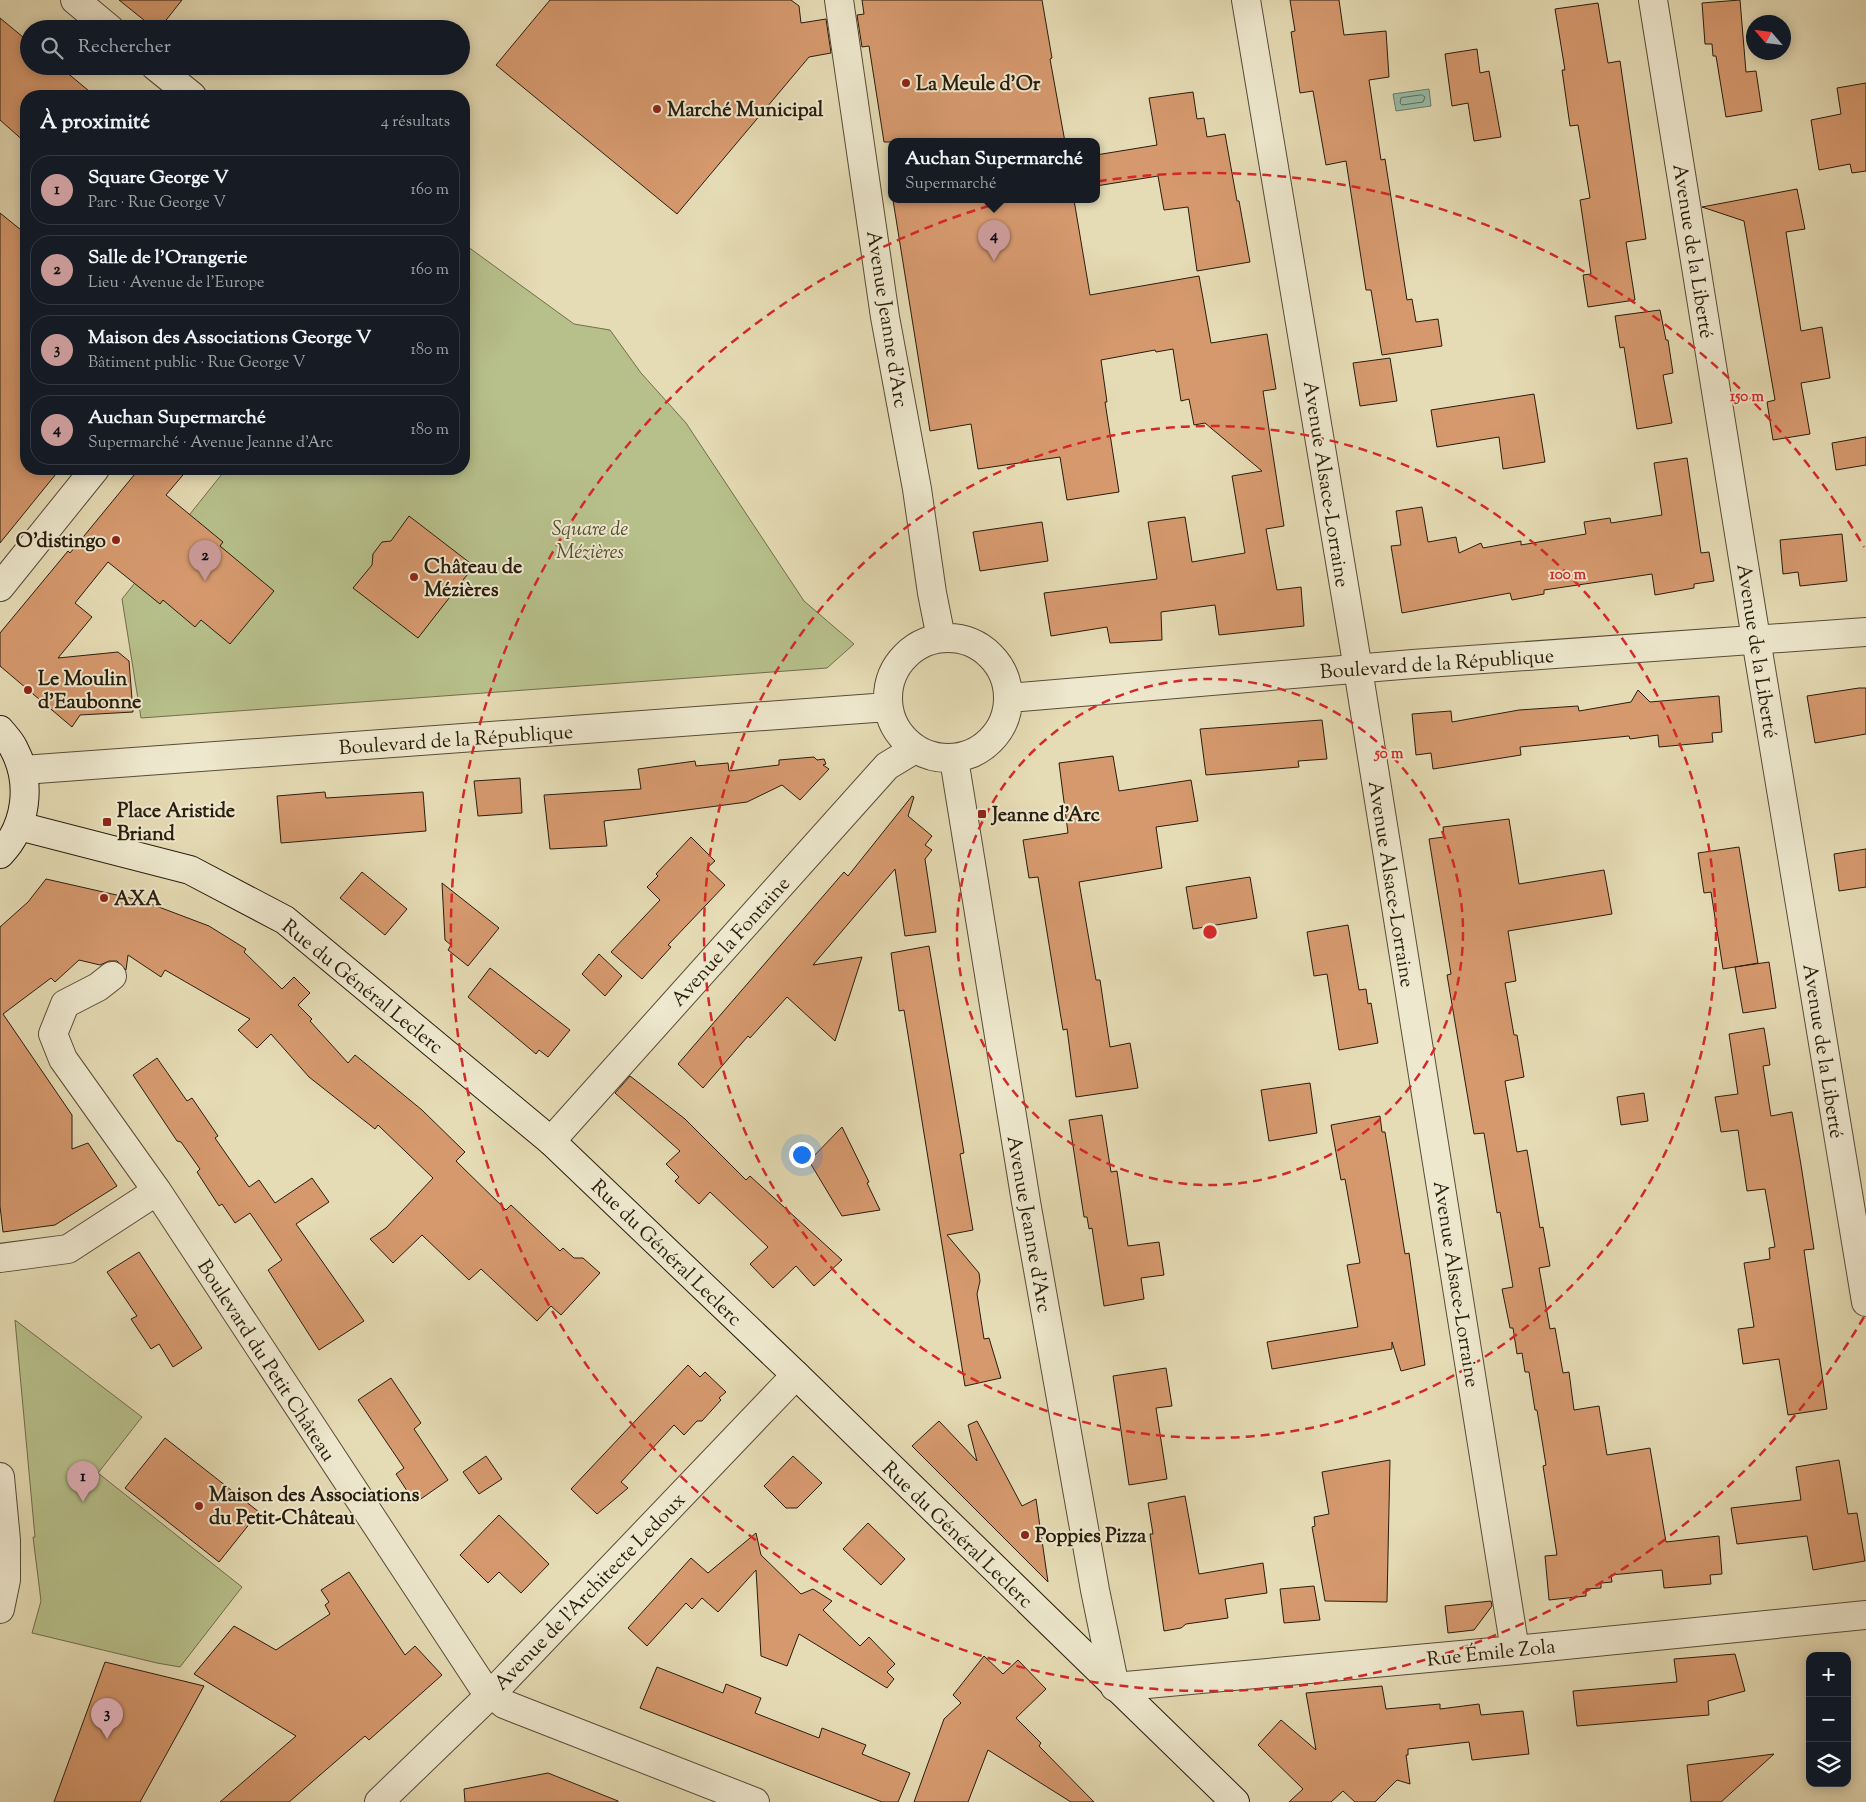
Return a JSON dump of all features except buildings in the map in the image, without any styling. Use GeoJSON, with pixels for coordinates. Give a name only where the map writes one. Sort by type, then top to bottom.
{"type":"FeatureCollection","features":[{"type":"Feature","properties":{"kind":"street"},"geometry":{"type":"LineString","coordinates":[[75,0],[99,20]]}},
{"type":"Feature","properties":{"kind":"street","name":"Avenue Jeanne d'Arc"},"geometry":{"type":"LineString","coordinates":[[838,0],[885,317],[917,489],[932,593],[942,638]]}},
{"type":"Feature","properties":{"kind":"street","name":"Avenue Alsace-Lorraine"},"geometry":{"type":"LineString","coordinates":[[1246,0],[1358,668],[1515,1650]]}},
{"type":"Feature","properties":{"kind":"street","name":"Avenue de la Liberté"},"geometry":{"type":"LineString","coordinates":[[1653,0],[1756,639],[1866,1302]]}},
{"type":"Feature","properties":{"kind":"street"},"geometry":{"type":"LineString","coordinates":[[166,75],[185,90]]}},
{"type":"Feature","properties":{"kind":"street"},"geometry":{"type":"LineString","coordinates":[[0,587],[90,475]]}},
{"type":"Feature","properties":{"kind":"street","name":"Boulevard de la République"},"geometry":{"type":"LineString","coordinates":[[1009,698],[1358,668],[1866,632]]}},
{"type":"Feature","properties":{"kind":"street"},"geometry":{"type":"LineString","coordinates":[[942,638],[958,639],[974,644],[988,653],[999,666],[1006,682],[1009,698],[1006,716],[999,732],[987,745],[972,754],[954,759],[934,757],[915,749],[902,738],[893,723],[888,707],[888,688],[895,670],[907,654],[923,643],[942,638]]}},
{"type":"Feature","properties":{"kind":"street","name":"Boulevard de la République"},"geometry":{"type":"LineString","coordinates":[[23,770],[888,707]]}},
{"type":"Feature","properties":{"kind":"street"},"geometry":{"type":"LineString","coordinates":[[0,730],[14,748],[23,770],[25,799],[19,826],[7,847],[0,854]]}},
{"type":"Feature","properties":{"kind":"street","name":"Avenue la Fontaine"},"geometry":{"type":"LineString","coordinates":[[551,1141],[887,766],[915,749]]}},
{"type":"Feature","properties":{"kind":"street","name":"Avenue Jeanne d'Arc"},"geometry":{"type":"LineString","coordinates":[[954,759],[1027,1212],[1095,1590],[1115,1687]]}},
{"type":"Feature","properties":{"kind":"street","name":"Rue du Général Leclerc"},"geometry":{"type":"LineString","coordinates":[[19,826],[190,870],[284,920],[551,1141],[796,1375],[1235,1802]]}},
{"type":"Feature","properties":{"kind":"street","name":"Boulevard du Petit Château"},"geometry":{"type":"LineString","coordinates":[[112,976],[98,987],[64,1004],[53,1034],[63,1059],[157,1191],[474,1674],[504,1704],[755,1802]]}},
{"type":"Feature","properties":{"kind":"street"},"geometry":{"type":"LineString","coordinates":[[0,1258],[68,1249],[157,1191]]}},
{"type":"Feature","properties":{"kind":"street","name":"Avenue de l'Architecte Ledoux"},"geometry":{"type":"LineString","coordinates":[[378,1802],[492,1693],[796,1375]]}},
{"type":"Feature","properties":{"kind":"street"},"geometry":{"type":"LineString","coordinates":[[0,1477],[6,1540],[6,1580],[0,1609]]}},
{"type":"Feature","properties":{"kind":"street","name":"Rue Émile Zola"},"geometry":{"type":"LineString","coordinates":[[1115,1687],[1866,1615]]}},
{"type":"Feature","properties":{"kind":"green space","name":"Square de Mézières"},"geometry":{"type":"Polygon","coordinates":[[[470,248],[574,324],[610,330],[641,373],[686,423],[804,601],[854,644],[827,668],[141,718],[122,599],[221,475],[470,475],[470,248]]]}},
{"type":"Feature","properties":{"kind":"green space"},"geometry":{"type":"Polygon","coordinates":[[[15,1320],[142,1417],[98,1473],[242,1587],[180,1667],[32,1633],[41,1601],[33,1537],[35,1537],[15,1320]]]}},
{"type":"Feature","properties":{"kind":"water"},"geometry":{"type":"Polygon","coordinates":[[[1429,89],[1431,106],[1396,111],[1393,94],[1429,89]]]}},
{"type":"Feature","properties":{"kind":"place","name":"La Meule d'Or"},"geometry":{"type":"Point","coordinates":[906,83]}},
{"type":"Feature","properties":{"kind":"place","name":"Marché Municipal"},"geometry":{"type":"Point","coordinates":[657,109]}},
{"type":"Feature","properties":{"kind":"place","name":"Auchan Supermarché"},"geometry":{"type":"Point","coordinates":[994,261]}},
{"type":"Feature","properties":{"kind":"place","name":"O'distingo"},"geometry":{"type":"Point","coordinates":[116,540]}},
{"type":"Feature","properties":{"kind":"place","name":"Château de Mézières"},"geometry":{"type":"Point","coordinates":[414,577]}},
{"type":"Feature","properties":{"kind":"place","name":"Salle de l'Orangerie"},"geometry":{"type":"Point","coordinates":[205,581]}},
{"type":"Feature","properties":{"kind":"place","name":"Le Moulin d'Eaubonne"},"geometry":{"type":"Point","coordinates":[28,690]}},
{"type":"Feature","properties":{"kind":"place","name":"Jeanne d'Arc"},"geometry":{"type":"Point","coordinates":[982,814]}},
{"type":"Feature","properties":{"kind":"place","name":"Place Aristide Briand"},"geometry":{"type":"Point","coordinates":[107,822]}},
{"type":"Feature","properties":{"kind":"place","name":"AXA"},"geometry":{"type":"Point","coordinates":[104,898]}},
{"type":"Feature","properties":{"kind":"place","name":"Square George V"},"geometry":{"type":"Point","coordinates":[83,1502]}},
{"type":"Feature","properties":{"kind":"place","name":"Maison des Associations du Petit-Château"},"geometry":{"type":"Point","coordinates":[199,1506]}},
{"type":"Feature","properties":{"kind":"place","name":"Poppies Pizza"},"geometry":{"type":"Point","coordinates":[1025,1535]}},
{"type":"Feature","properties":{"kind":"place","name":"Maison des Associations George V"},"geometry":{"type":"Point","coordinates":[107,1739]}}]}
